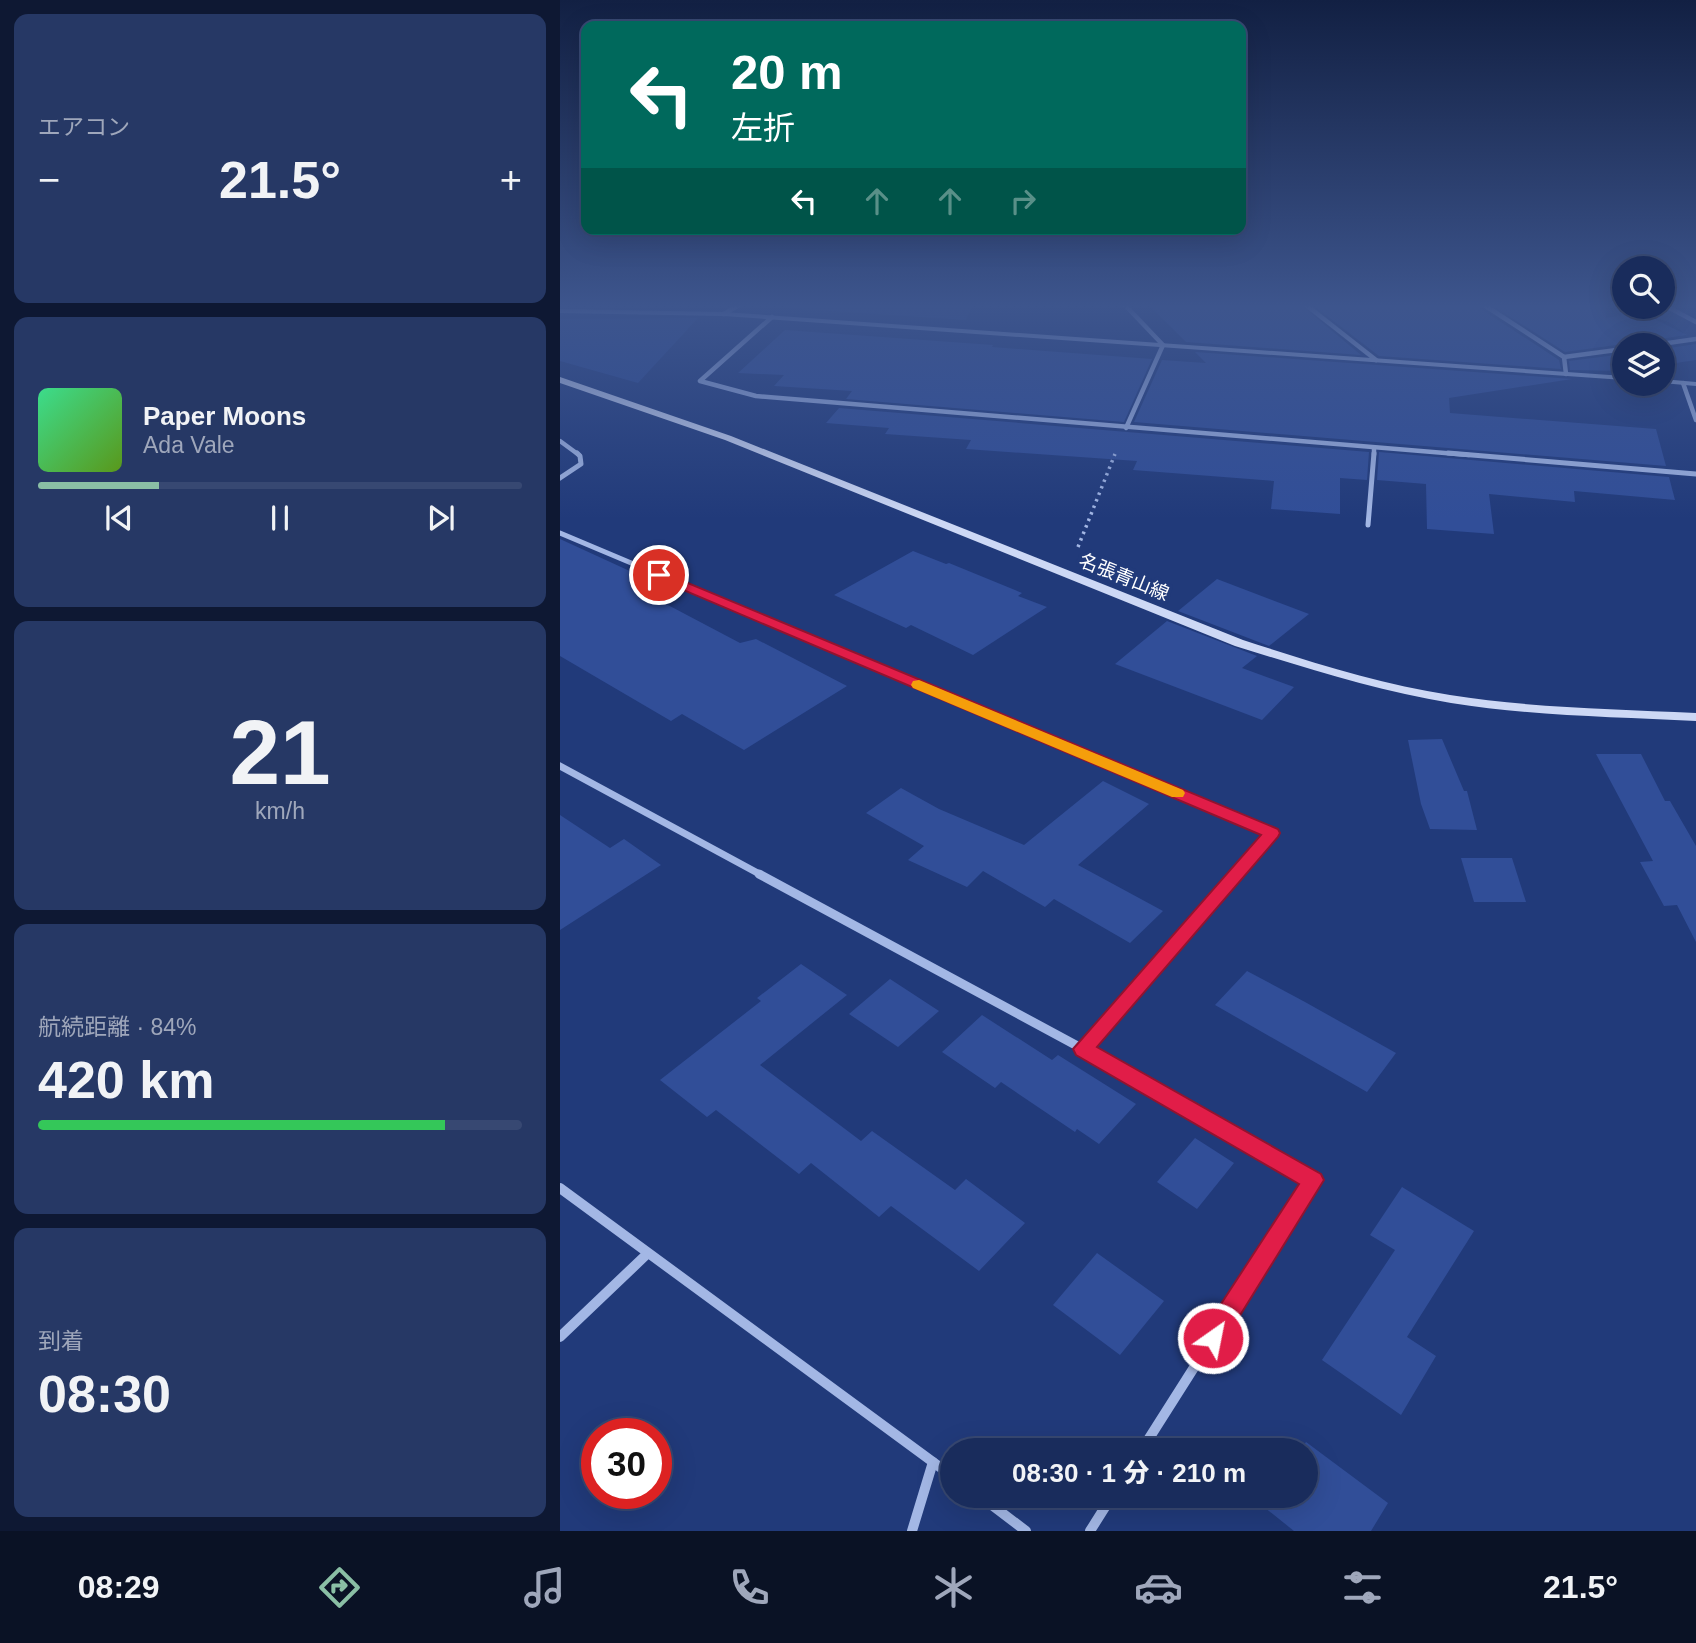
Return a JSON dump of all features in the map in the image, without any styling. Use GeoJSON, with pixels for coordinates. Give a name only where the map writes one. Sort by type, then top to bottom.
{"type":"FeatureCollection","features":[{"type":"Feature","properties":{"kind":"main road","name":"名張青山線"},"geometry":{"type":"LineString","coordinates":[[560,380],[728,438],[1239,643],[1388,687],[1452,699],[1528,707],[1696,717]]}},
{"type":"Feature","properties":{"kind":"street"},"geometry":{"type":"LineString","coordinates":[[705,376],[700,381],[756,396],[1696,474]]}},
{"type":"Feature","properties":{"kind":"street"},"geometry":{"type":"LineString","coordinates":[[1126,428],[1149,376]]}},
{"type":"Feature","properties":{"kind":"street"},"geometry":{"type":"LineString","coordinates":[[1675,382],[1696,384]]}},
{"type":"Feature","properties":{"kind":"street"},"geometry":{"type":"LineString","coordinates":[[1683,383],[1696,419]]}},
{"type":"Feature","properties":{"kind":"street"},"geometry":{"type":"LineString","coordinates":[[560,441],[579,456],[581,464],[560,478]]}},
{"type":"Feature","properties":{"kind":"street"},"geometry":{"type":"LineString","coordinates":[[1368,525],[1374,449]]}},
{"type":"Feature","properties":{"kind":"street"},"geometry":{"type":"LineString","coordinates":[[560,533],[1272,833],[1083,1049]]}},
{"type":"Feature","properties":{"kind":"street"},"geometry":{"type":"LineString","coordinates":[[560,766],[1083,1049],[1313,1180],[1149,1438]]}},
{"type":"Feature","properties":{"kind":"street"},"geometry":{"type":"LineString","coordinates":[[560,1188],[940,1467]]}},
{"type":"Feature","properties":{"kind":"street"},"geometry":{"type":"LineString","coordinates":[[560,1337],[647,1254]]}},
{"type":"Feature","properties":{"kind":"street"},"geometry":{"type":"LineString","coordinates":[[912,1531],[933,1462]]}},
{"type":"Feature","properties":{"kind":"street"},"geometry":{"type":"LineString","coordinates":[[995,1508],[1026,1531]]}},
{"type":"Feature","properties":{"kind":"street"},"geometry":{"type":"LineString","coordinates":[[1090,1531],[1104,1508]]}},
{"type":"Feature","properties":{"kind":"path"},"geometry":{"type":"LineString","coordinates":[[1066,575],[1126,428]]}},
{"type":"Feature","properties":{"kind":"shaded area"},"geometry":{"type":"Polygon","coordinates":[[[615,376],[644,376],[638,383],[615,376]]]}},
{"type":"Feature","properties":{"kind":"building"},"geometry":{"type":"Polygon","coordinates":[[[783,376],[1144,376],[1124,422],[846,399],[852,391],[774,386],[783,376]]]}},
{"type":"Feature","properties":{"kind":"building"},"geometry":{"type":"Polygon","coordinates":[[[1155,376],[1536,376],[1572,379],[1449,398],[1450,413],[1656,429],[1666,466],[1134,422],[1155,376]]]}},
{"type":"Feature","properties":{"kind":"building"},"geometry":{"type":"Polygon","coordinates":[[[839,408],[1369,452],[1367,480],[1340,478],[1340,514],[1271,509],[1274,481],[1133,470],[1137,461],[966,449],[971,440],[885,434],[889,428],[826,423],[839,408]]]}},
{"type":"Feature","properties":{"kind":"building"},"geometry":{"type":"Polygon","coordinates":[[[1379,452],[1669,477],[1675,500],[1574,491],[1575,502],[1489,494],[1494,534],[1427,529],[1426,484],[1377,480],[1379,452]]]}},
{"type":"Feature","properties":{"kind":"building"},"geometry":{"type":"Polygon","coordinates":[[[560,539],[645,578],[630,585],[740,643],[756,639],[847,686],[744,750],[682,714],[671,721],[560,656],[560,539]]]}},
{"type":"Feature","properties":{"kind":"building"},"geometry":{"type":"Polygon","coordinates":[[[913,551],[1022,593],[1018,596],[1047,607],[973,655],[911,625],[906,628],[834,595],[913,551]]]}},
{"type":"Feature","properties":{"kind":"building"},"geometry":{"type":"Polygon","coordinates":[[[1217,579],[1309,614],[1269,646],[1178,611],[1217,579]]]}},
{"type":"Feature","properties":{"kind":"building"},"geometry":{"type":"Polygon","coordinates":[[[1167,621],[1257,656],[1242,668],[1294,687],[1262,720],[1115,664],[1167,621]]]}},
{"type":"Feature","properties":{"kind":"building"},"geometry":{"type":"Polygon","coordinates":[[[1442,739],[1464,791],[1467,791],[1477,830],[1430,829],[1421,804],[1408,740],[1442,739]]]}},
{"type":"Feature","properties":{"kind":"building"},"geometry":{"type":"Polygon","coordinates":[[[1596,754],[1641,754],[1665,801],[1670,801],[1696,846],[1696,942],[1677,905],[1664,906],[1640,862],[1653,861],[1596,754]]]}},
{"type":"Feature","properties":{"kind":"building"},"geometry":{"type":"Polygon","coordinates":[[[1103,781],[1149,804],[1078,865],[1163,911],[1130,943],[1054,899],[1045,907],[983,871],[967,887],[908,860],[924,846],[866,813],[901,788],[939,809],[1024,845],[1103,781]]]}},
{"type":"Feature","properties":{"kind":"building"},"geometry":{"type":"Polygon","coordinates":[[[560,815],[610,848],[624,839],[661,865],[560,930],[560,815]]]}},
{"type":"Feature","properties":{"kind":"building"},"geometry":{"type":"Polygon","coordinates":[[[1461,858],[1512,858],[1526,902],[1474,902],[1461,858]]]}},
{"type":"Feature","properties":{"kind":"building"},"geometry":{"type":"Polygon","coordinates":[[[801,964],[847,995],[760,1065],[861,1141],[872,1131],[955,1190],[966,1179],[1025,1223],[979,1271],[891,1206],[879,1217],[811,1163],[799,1174],[716,1110],[707,1117],[660,1080],[761,1001],[757,998],[801,964]]]}},
{"type":"Feature","properties":{"kind":"building"},"geometry":{"type":"Polygon","coordinates":[[[1247,971],[1396,1053],[1367,1092],[1215,1005],[1247,971]]]}},
{"type":"Feature","properties":{"kind":"building"},"geometry":{"type":"Polygon","coordinates":[[[890,979],[939,1011],[898,1047],[849,1014],[890,979]]]}},
{"type":"Feature","properties":{"kind":"building"},"geometry":{"type":"Polygon","coordinates":[[[982,1015],[1052,1060],[1058,1055],[1136,1104],[1099,1144],[1077,1129],[1075,1132],[1001,1082],[995,1088],[942,1052],[982,1015]]]}},
{"type":"Feature","properties":{"kind":"building"},"geometry":{"type":"Polygon","coordinates":[[[1195,1138],[1234,1163],[1197,1209],[1157,1182],[1195,1138]]]}},
{"type":"Feature","properties":{"kind":"building"},"geometry":{"type":"Polygon","coordinates":[[[1402,1187],[1474,1231],[1407,1337],[1436,1356],[1401,1415],[1322,1360],[1395,1250],[1370,1235],[1402,1187]]]}},
{"type":"Feature","properties":{"kind":"building"},"geometry":{"type":"Polygon","coordinates":[[[1097,1253],[1164,1301],[1120,1355],[1053,1305],[1097,1253]]]}},
{"type":"Feature","properties":{"kind":"building"},"geometry":{"type":"Polygon","coordinates":[[[1318,1451],[1388,1503],[1371,1531],[1294,1531],[1265,1508],[1318,1508],[1318,1451]]]}},
{"type":"Feature","properties":{"kind":"slow traffic"},"geometry":{"type":"LineString","coordinates":[[919,685],[1177,793]]}},
{"type":"Feature","properties":{"kind":"route"},"geometry":{"type":"LineString","coordinates":[[659,575],[1272,833],[1083,1049],[1313,1180],[1213,1338]]}}]}
